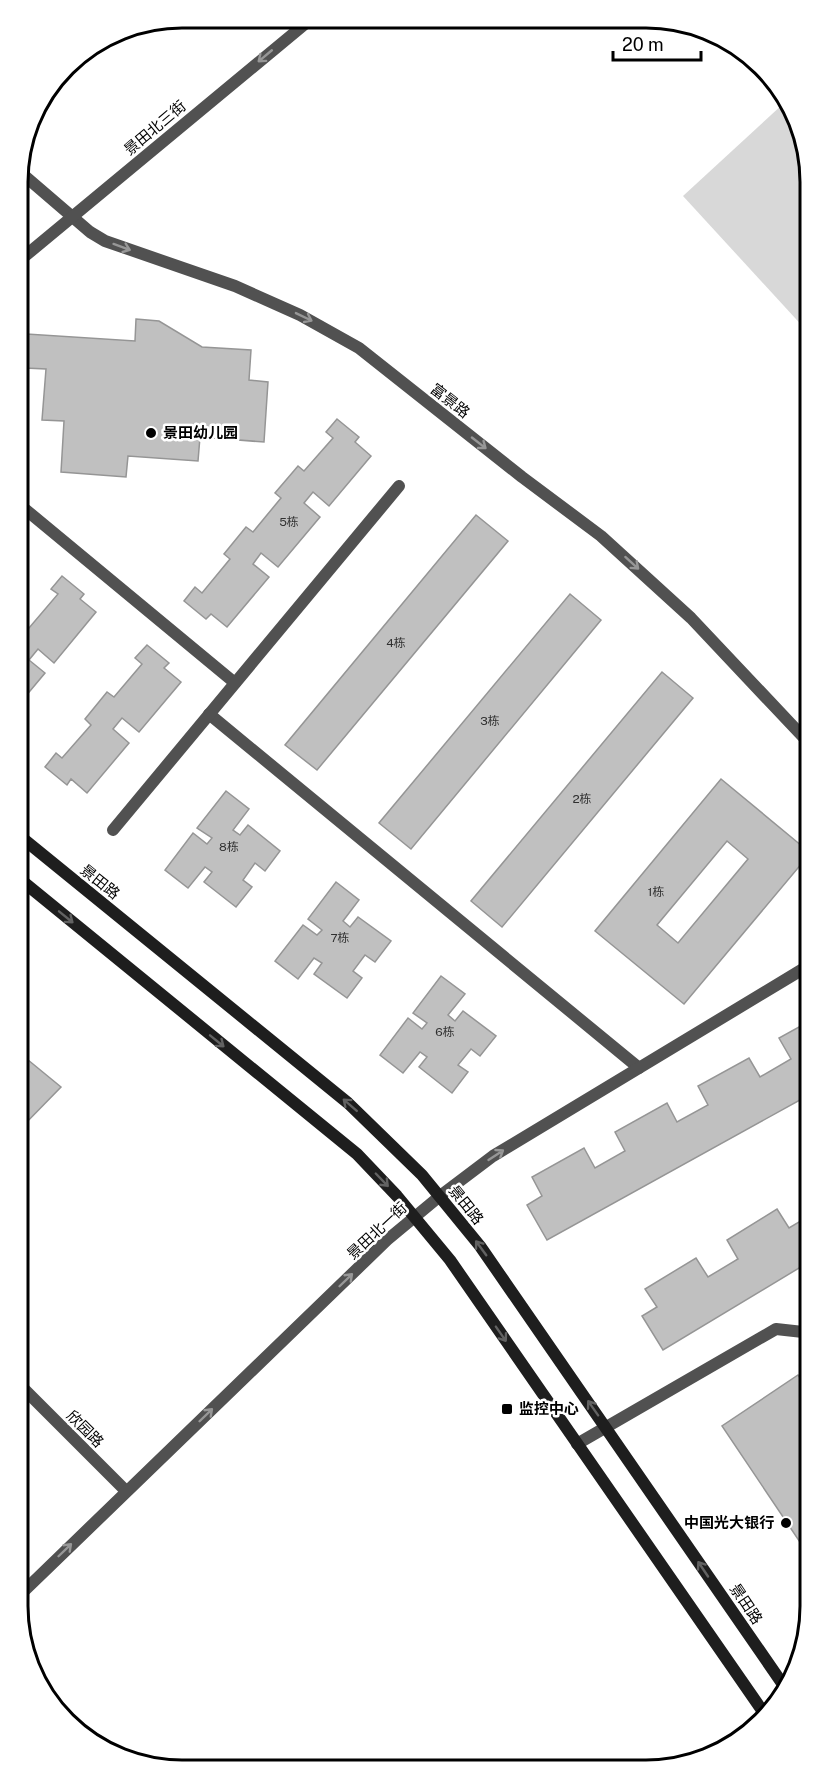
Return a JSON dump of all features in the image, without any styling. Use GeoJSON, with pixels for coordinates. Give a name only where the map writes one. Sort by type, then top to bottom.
{"type":"FeatureCollection","features":[{"type":"Feature","properties":{"kind":"main road","name":"景田路"},"geometry":{"type":"LineString","coordinates":[[29,843],[348,1103],[381,1132],[440,1196],[480,1246],[781,1681]]}},
{"type":"Feature","properties":{"kind":"main road"},"geometry":{"type":"LineString","coordinates":[[29,886],[357,1154],[415,1216],[450,1260],[761,1708]]}},
{"type":"Feature","properties":{"kind":"street","name":"景田北三街"},"geometry":{"type":"LineString","coordinates":[[29,253],[298,29]]}},
{"type":"Feature","properties":{"kind":"street","name":"富景路"},"geometry":{"type":"LineString","coordinates":[[29,180],[72,217],[105,241],[235,286],[300,315],[359,348],[522,477],[602,536],[691,618],[800,734]]}},
{"type":"Feature","properties":{"kind":"street"},"geometry":{"type":"LineString","coordinates":[[113,830],[399,486]]}},
{"type":"Feature","properties":{"kind":"street"},"geometry":{"type":"LineString","coordinates":[[29,512],[235,683]]}},
{"type":"Feature","properties":{"kind":"street"},"geometry":{"type":"LineString","coordinates":[[209,714],[639,1068]]}},
{"type":"Feature","properties":{"kind":"street","name":"景田北一街"},"geometry":{"type":"LineString","coordinates":[[28,1587],[415,1216],[440,1196],[493,1156],[800,971]]}},
{"type":"Feature","properties":{"kind":"street"},"geometry":{"type":"LineString","coordinates":[[577,1444],[776,1329],[800,1332]]}},
{"type":"Feature","properties":{"kind":"street","name":"欣园路"},"geometry":{"type":"LineString","coordinates":[[28,1393],[126,1491]]}},
{"type":"Feature","properties":{"kind":"shaded area"},"geometry":{"type":"Polygon","coordinates":[[[780,107],[789,124],[799,163],[800,323],[683,196],[780,107]]]}},
{"type":"Feature","properties":{"kind":"building"},"geometry":{"type":"Polygon","coordinates":[[[136,319],[159,321],[202,347],[251,350],[249,380],[268,382],[264,442],[200,437],[198,461],[128,456],[126,477],[61,472],[64,421],[42,420],[46,369],[29,368],[29,334],[135,341],[136,319]]]}},
{"type":"Feature","properties":{"kind":"building"},"geometry":{"type":"Polygon","coordinates":[[[337,419],[359,437],[355,442],[371,456],[329,506],[313,492],[304,503],[320,517],[278,567],[261,553],[253,564],[269,577],[227,627],[211,614],[206,619],[184,601],[195,587],[202,593],[230,559],[224,554],[246,527],[253,532],[281,498],[275,493],[298,466],[304,471],[333,438],[326,432],[337,419]]]}},
{"type":"Feature","properties":{"kind":"building"},"geometry":{"type":"Polygon","coordinates":[[[476,515],[508,541],[317,770],[285,745],[476,515]]]}},
{"type":"Feature","properties":{"kind":"building"},"geometry":{"type":"Polygon","coordinates":[[[62,576],[84,594],[80,599],[96,612],[54,663],[38,649],[29,660],[45,673],[29,693],[29,628],[58,594],[51,589],[62,576]]]}},
{"type":"Feature","properties":{"kind":"building"},"geometry":{"type":"Polygon","coordinates":[[[570,594],[601,620],[411,849],[379,823],[570,594]]]}},
{"type":"Feature","properties":{"kind":"building"},"geometry":{"type":"Polygon","coordinates":[[[147,645],[169,663],[164,668],[181,682],[139,732],[122,718],[113,729],[129,743],[87,793],[71,779],[67,785],[45,767],[56,753],[62,758],[91,725],[85,719],[107,692],[114,697],[142,664],[135,658],[147,645]]]}},
{"type":"Feature","properties":{"kind":"building"},"geometry":{"type":"Polygon","coordinates":[[[662,672],[693,698],[502,927],[471,901],[662,672]]]}},
{"type":"Feature","properties":{"kind":"building"},"geometry":{"type":"Polygon","coordinates":[[[721,779],[800,844],[800,866],[684,1004],[595,931],[721,779]],[[727,841],[657,925],[678,943],[748,859],[727,841]]]}},
{"type":"Feature","properties":{"kind":"building"},"geometry":{"type":"Polygon","coordinates":[[[226,791],[249,809],[233,830],[240,835],[248,825],[280,851],[265,871],[255,863],[243,880],[252,887],[236,907],[204,882],[212,872],[205,867],[188,888],[165,870],[193,833],[207,844],[212,838],[197,828],[226,791]]]}},
{"type":"Feature","properties":{"kind":"building"},"geometry":{"type":"Polygon","coordinates":[[[336,882],[359,900],[343,921],[350,927],[358,917],[391,941],[375,962],[365,955],[353,971],[362,978],[347,998],[314,974],[322,963],[314,958],[298,979],[275,961],[303,925],[317,935],[322,930],[308,919],[336,882]]]}},
{"type":"Feature","properties":{"kind":"building"},"geometry":{"type":"Polygon","coordinates":[[[441,976],[465,994],[448,1015],[455,1021],[463,1011],[496,1036],[480,1056],[471,1049],[458,1065],[468,1072],[452,1093],[419,1067],[427,1057],[420,1052],[403,1073],[380,1055],[408,1018],[422,1029],[427,1023],[413,1013],[441,976]]]}},
{"type":"Feature","properties":{"kind":"building"},"geometry":{"type":"Polygon","coordinates":[[[800,1026],[800,1100],[547,1240],[527,1205],[542,1196],[532,1177],[584,1148],[595,1168],[625,1151],[615,1132],[667,1103],[677,1122],[708,1105],[698,1086],[749,1058],[760,1077],[791,1059],[779,1038],[800,1026]]]}},
{"type":"Feature","properties":{"kind":"building"},"geometry":{"type":"Polygon","coordinates":[[[28,1060],[61,1087],[28,1120],[28,1060]]]}},
{"type":"Feature","properties":{"kind":"building"},"geometry":{"type":"Polygon","coordinates":[[[777,1209],[789,1228],[800,1221],[800,1267],[663,1350],[642,1316],[657,1307],[645,1289],[696,1258],[708,1277],[738,1259],[727,1240],[777,1209]]]}},
{"type":"Feature","properties":{"kind":"building"},"geometry":{"type":"Polygon","coordinates":[[[798,1375],[800,1378],[800,1542],[722,1426],[798,1375]]]}},
{"type":"Feature","properties":{"kind":"place","name":"景田幼儿园"},"geometry":{"type":"Point","coordinates":[151,433]}},
{"type":"Feature","properties":{"kind":"place","name":"监控中心"},"geometry":{"type":"Point","coordinates":[507,1409]}},
{"type":"Feature","properties":{"kind":"place","name":"中国光大银行"},"geometry":{"type":"Point","coordinates":[786,1523]}}]}
